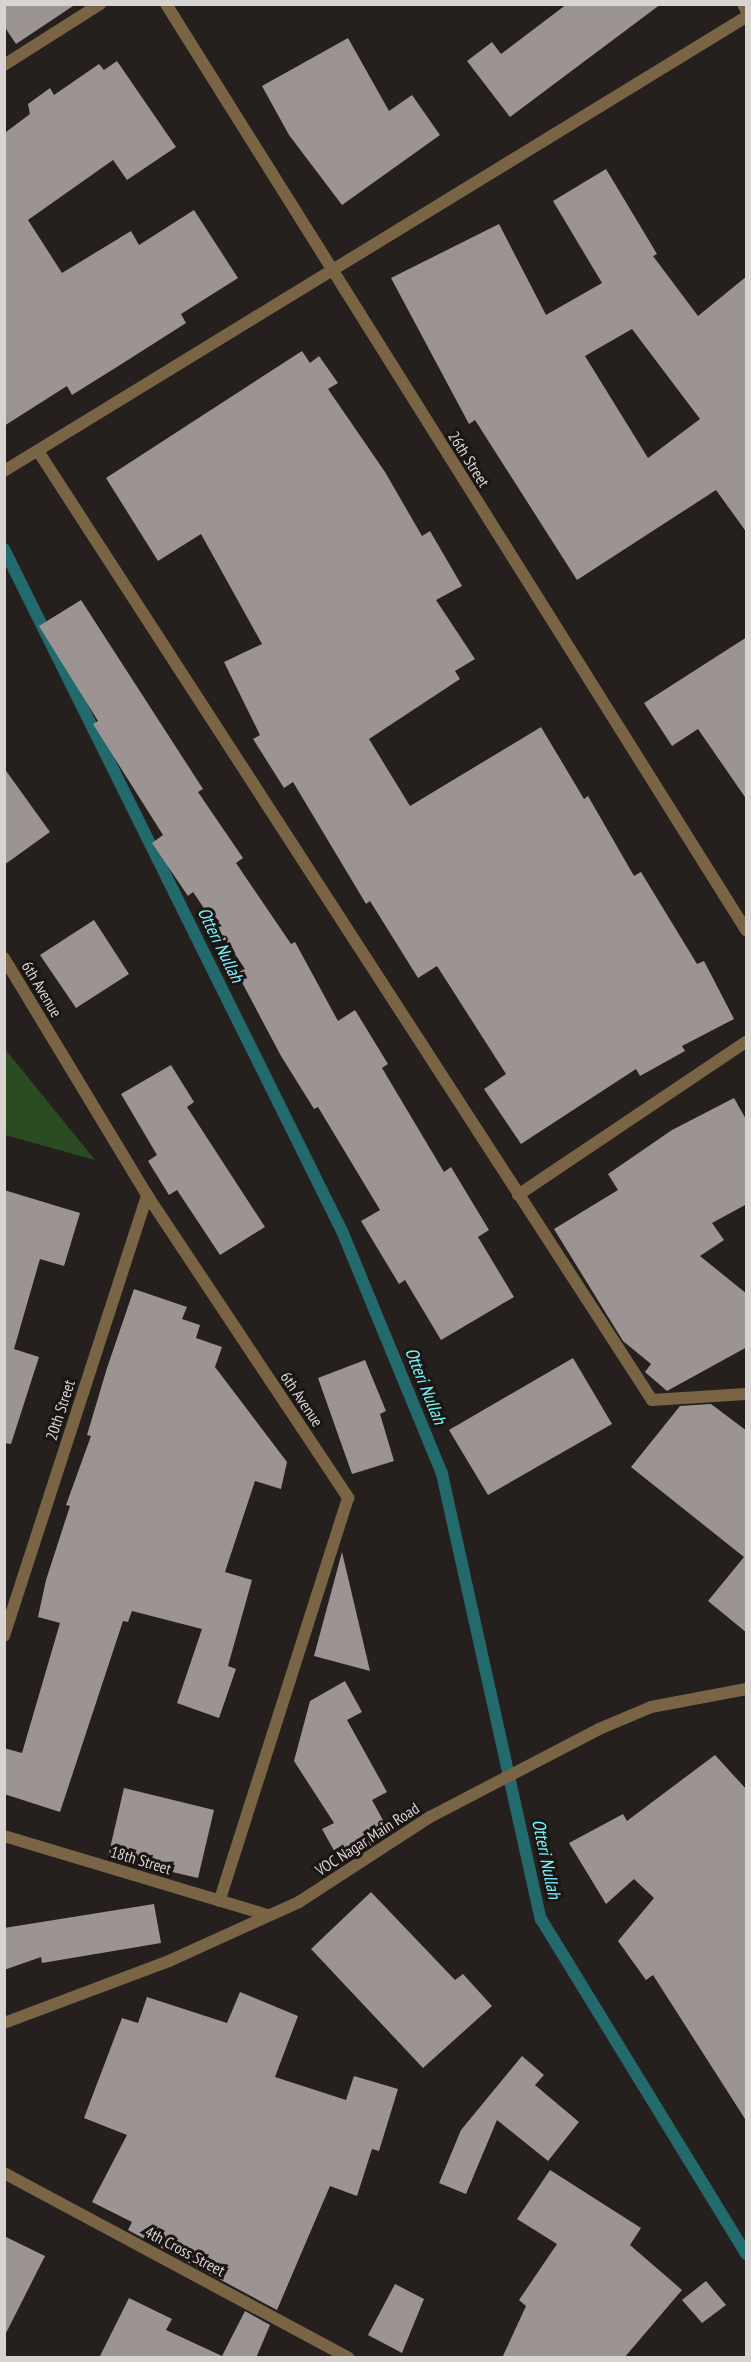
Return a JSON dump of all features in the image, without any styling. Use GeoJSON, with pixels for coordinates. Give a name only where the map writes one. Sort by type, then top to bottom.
{"type":"FeatureCollection","features":[{"type":"Feature","properties":{"kind":"street"},"geometry":{"type":"LineString","coordinates":[[4,65],[100,4]]}},
{"type":"Feature","properties":{"kind":"street","name":"26th Street"},"geometry":{"type":"LineString","coordinates":[[166,4],[331,271],[747,930]]}},
{"type":"Feature","properties":{"kind":"street"},"geometry":{"type":"LineString","coordinates":[[743,4],[747,10]]}},
{"type":"Feature","properties":{"kind":"street"},"geometry":{"type":"LineString","coordinates":[[4,471],[747,17]]}},
{"type":"Feature","properties":{"kind":"street"},"geometry":{"type":"LineString","coordinates":[[38,451],[652,1400],[747,1394]]}},
{"type":"Feature","properties":{"kind":"street","name":"6th Avenue"},"geometry":{"type":"LineString","coordinates":[[4,958],[147,1196],[348,1498],[219,1901]]}},
{"type":"Feature","properties":{"kind":"street"},"geometry":{"type":"LineString","coordinates":[[518,1195],[747,1042]]}},
{"type":"Feature","properties":{"kind":"street","name":"20th Street"},"geometry":{"type":"LineString","coordinates":[[4,1635],[147,1196]]}},
{"type":"Feature","properties":{"kind":"street","name":"VOC Nagar Main Road"},"geometry":{"type":"LineString","coordinates":[[4,2022],[169,1961],[300,1902],[430,1817],[599,1729],[651,1707],[747,1689]]}},
{"type":"Feature","properties":{"kind":"street","name":"18th Street"},"geometry":{"type":"LineString","coordinates":[[4,1836],[267,1915]]}},
{"type":"Feature","properties":{"kind":"street","name":"4th Cross Street"},"geometry":{"type":"LineString","coordinates":[[4,2173],[349,2358]]}},
{"type":"Feature","properties":{"kind":"green space"},"geometry":{"type":"Polygon","coordinates":[[[5,1049],[95,1160],[5,1135],[5,1049]]]}},
{"type":"Feature","properties":{"kind":"building"},"geometry":{"type":"Polygon","coordinates":[[[4,4],[76,4],[16,44],[4,26],[4,4]]]}},
{"type":"Feature","properties":{"kind":"building"},"geometry":{"type":"Polygon","coordinates":[[[567,4],[661,4],[510,117],[467,61],[492,42],[501,54],[567,4]]]}},
{"type":"Feature","properties":{"kind":"building"},"geometry":{"type":"Polygon","coordinates":[[[348,38],[389,111],[412,95],[440,135],[342,205],[289,135],[262,86],[348,38]]]}},
{"type":"Feature","properties":{"kind":"building"},"geometry":{"type":"Polygon","coordinates":[[[117,61],[176,147],[127,180],[113,160],[28,220],[62,273],[131,231],[139,245],[194,210],[238,278],[181,314],[186,323],[120,365],[72,395],[67,386],[4,426],[6,132],[30,114],[28,104],[50,88],[54,95],[99,64],[104,70],[117,61]]]}},
{"type":"Feature","properties":{"kind":"building"},"geometry":{"type":"Polygon","coordinates":[[[606,169],[657,254],[653,256],[698,316],[747,276],[747,533],[716,490],[577,580],[475,420],[469,424],[391,278],[499,224],[546,315],[602,283],[553,201],[606,169]],[[632,329],[585,356],[648,458],[700,419],[632,329]]]}},
{"type":"Feature","properties":{"kind":"building"},"geometry":{"type":"Polygon","coordinates":[[[302,351],[310,363],[319,356],[338,383],[328,389],[385,472],[422,536],[430,531],[462,586],[436,600],[475,659],[455,671],[460,679],[369,739],[410,806],[541,727],[584,799],[588,796],[634,876],[641,872],[697,964],[704,961],[734,1019],[682,1046],[685,1051],[640,1076],[636,1069],[521,1144],[484,1089],[506,1074],[437,966],[418,978],[370,901],[366,904],[293,782],[284,788],[253,739],[260,735],[224,662],[262,644],[201,534],[158,561],[106,478],[302,351]]]}},
{"type":"Feature","properties":{"kind":"building"},"geometry":{"type":"Polygon","coordinates":[[[81,600],[203,789],[198,792],[243,858],[236,863],[291,944],[295,942],[338,1021],[355,1010],[388,1064],[382,1068],[444,1172],[451,1167],[489,1230],[478,1237],[514,1297],[441,1340],[405,1280],[399,1284],[361,1221],[380,1210],[318,1107],[314,1109],[281,1056],[237,973],[245,969],[193,892],[188,896],[152,843],[163,835],[93,724],[98,721],[39,626],[81,600]]]}},
{"type":"Feature","properties":{"kind":"building"},"geometry":{"type":"Polygon","coordinates":[[[747,637],[747,800],[698,729],[672,746],[644,703],[747,637]]]}},
{"type":"Feature","properties":{"kind":"building"},"geometry":{"type":"Polygon","coordinates":[[[4,768],[50,832],[4,865],[4,768]]]}},
{"type":"Feature","properties":{"kind":"building"},"geometry":{"type":"Polygon","coordinates":[[[94,920],[129,974],[76,1008],[40,955],[94,920]]]}},
{"type":"Feature","properties":{"kind":"building"},"geometry":{"type":"Polygon","coordinates":[[[171,1065],[194,1102],[187,1107],[265,1227],[220,1255],[177,1190],[169,1195],[148,1161],[157,1155],[121,1094],[171,1065]]]}},
{"type":"Feature","properties":{"kind":"building"},"geometry":{"type":"Polygon","coordinates":[[[734,1098],[747,1121],[747,1204],[712,1223],[724,1240],[700,1256],[747,1294],[747,1347],[667,1391],[645,1372],[651,1364],[623,1341],[554,1229],[618,1190],[608,1174],[672,1130],[734,1098]]]}},
{"type":"Feature","properties":{"kind":"building"},"geometry":{"type":"Polygon","coordinates":[[[4,1190],[80,1213],[64,1266],[40,1259],[14,1349],[39,1357],[11,1444],[4,1443],[4,1190]]]}},
{"type":"Feature","properties":{"kind":"building"},"geometry":{"type":"Polygon","coordinates":[[[134,1289],[187,1307],[182,1319],[200,1325],[196,1338],[222,1347],[215,1367],[287,1462],[281,1489],[255,1481],[225,1572],[252,1580],[228,1666],[236,1669],[219,1718],[177,1703],[202,1629],[132,1611],[128,1622],[123,1621],[60,1812],[4,1794],[4,1748],[22,1753],[60,1623],[38,1617],[46,1580],[70,1506],[66,1505],[91,1436],[87,1435],[107,1368],[134,1289]]]}},
{"type":"Feature","properties":{"kind":"building"},"geometry":{"type":"Polygon","coordinates":[[[573,1358],[612,1424],[488,1495],[449,1430],[573,1358]]]}},
{"type":"Feature","properties":{"kind":"building"},"geometry":{"type":"Polygon","coordinates":[[[365,1360],[386,1411],[380,1414],[394,1461],[352,1474],[318,1378],[365,1360]]]}},
{"type":"Feature","properties":{"kind":"building"},"geometry":{"type":"Polygon","coordinates":[[[711,1404],[747,1431],[747,1633],[708,1601],[744,1557],[631,1467],[680,1406],[711,1404]]]}},
{"type":"Feature","properties":{"kind":"building"},"geometry":{"type":"Polygon","coordinates":[[[342,1552],[370,1671],[314,1656],[342,1552]]]}},
{"type":"Feature","properties":{"kind":"building"},"geometry":{"type":"Polygon","coordinates":[[[345,1681],[362,1712],[347,1720],[387,1792],[372,1800],[390,1833],[342,1865],[322,1829],[334,1823],[294,1761],[310,1701],[345,1681]]]}},
{"type":"Feature","properties":{"kind":"building"},"geometry":{"type":"Polygon","coordinates":[[[715,1755],[747,1790],[747,2122],[653,1975],[646,1980],[618,1941],[654,1898],[634,1879],[606,1904],[569,1843],[623,1814],[627,1821],[715,1755]]]}},
{"type":"Feature","properties":{"kind":"building"},"geometry":{"type":"Polygon","coordinates":[[[124,1788],[214,1810],[198,1878],[108,1857],[124,1788]]]}},
{"type":"Feature","properties":{"kind":"building"},"geometry":{"type":"Polygon","coordinates":[[[371,1892],[455,1980],[463,1974],[492,2006],[423,2068],[311,1949],[371,1892]]]}},
{"type":"Feature","properties":{"kind":"building"},"geometry":{"type":"Polygon","coordinates":[[[154,1904],[161,1943],[42,1963],[41,1957],[4,1970],[4,1928],[154,1904]]]}},
{"type":"Feature","properties":{"kind":"building"},"geometry":{"type":"Polygon","coordinates":[[[240,1992],[298,2016],[275,2077],[346,2100],[354,2076],[398,2089],[379,2151],[372,2149],[357,2196],[330,2186],[277,2310],[128,2230],[132,2222],[92,2202],[127,2135],[84,2118],[122,2018],[138,2023],[147,1997],[227,2023],[240,1992]]]}},
{"type":"Feature","properties":{"kind":"building"},"geometry":{"type":"Polygon","coordinates":[[[522,2056],[544,2075],[535,2085],[579,2122],[548,2161],[497,2120],[466,2194],[439,2183],[461,2130],[522,2056]]]}},
{"type":"Feature","properties":{"kind":"building"},"geometry":{"type":"Polygon","coordinates":[[[550,2170],[641,2228],[630,2245],[682,2290],[624,2358],[502,2358],[526,2306],[519,2300],[557,2244],[517,2219],[550,2170]]]}},
{"type":"Feature","properties":{"kind":"building"},"geometry":{"type":"Polygon","coordinates":[[[4,2236],[45,2256],[4,2337],[4,2236]]]}},
{"type":"Feature","properties":{"kind":"building"},"geometry":{"type":"Polygon","coordinates":[[[706,2281],[726,2305],[702,2323],[682,2300],[706,2281]]]}},
{"type":"Feature","properties":{"kind":"building"},"geometry":{"type":"Polygon","coordinates":[[[395,2284],[424,2299],[402,2353],[368,2335],[395,2284]]]}},
{"type":"Feature","properties":{"kind":"building"},"geometry":{"type":"Polygon","coordinates":[[[129,2298],[172,2319],[166,2330],[222,2356],[245,2311],[270,2325],[256,2358],[99,2358],[129,2298]]]}},
{"type":"Feature","properties":{"kind":"waterway","name":"Otteri Nullah"},"geometry":{"type":"LineString","coordinates":[[4,549],[342,1231],[442,1474],[541,1919],[746,2254]]}}]}
